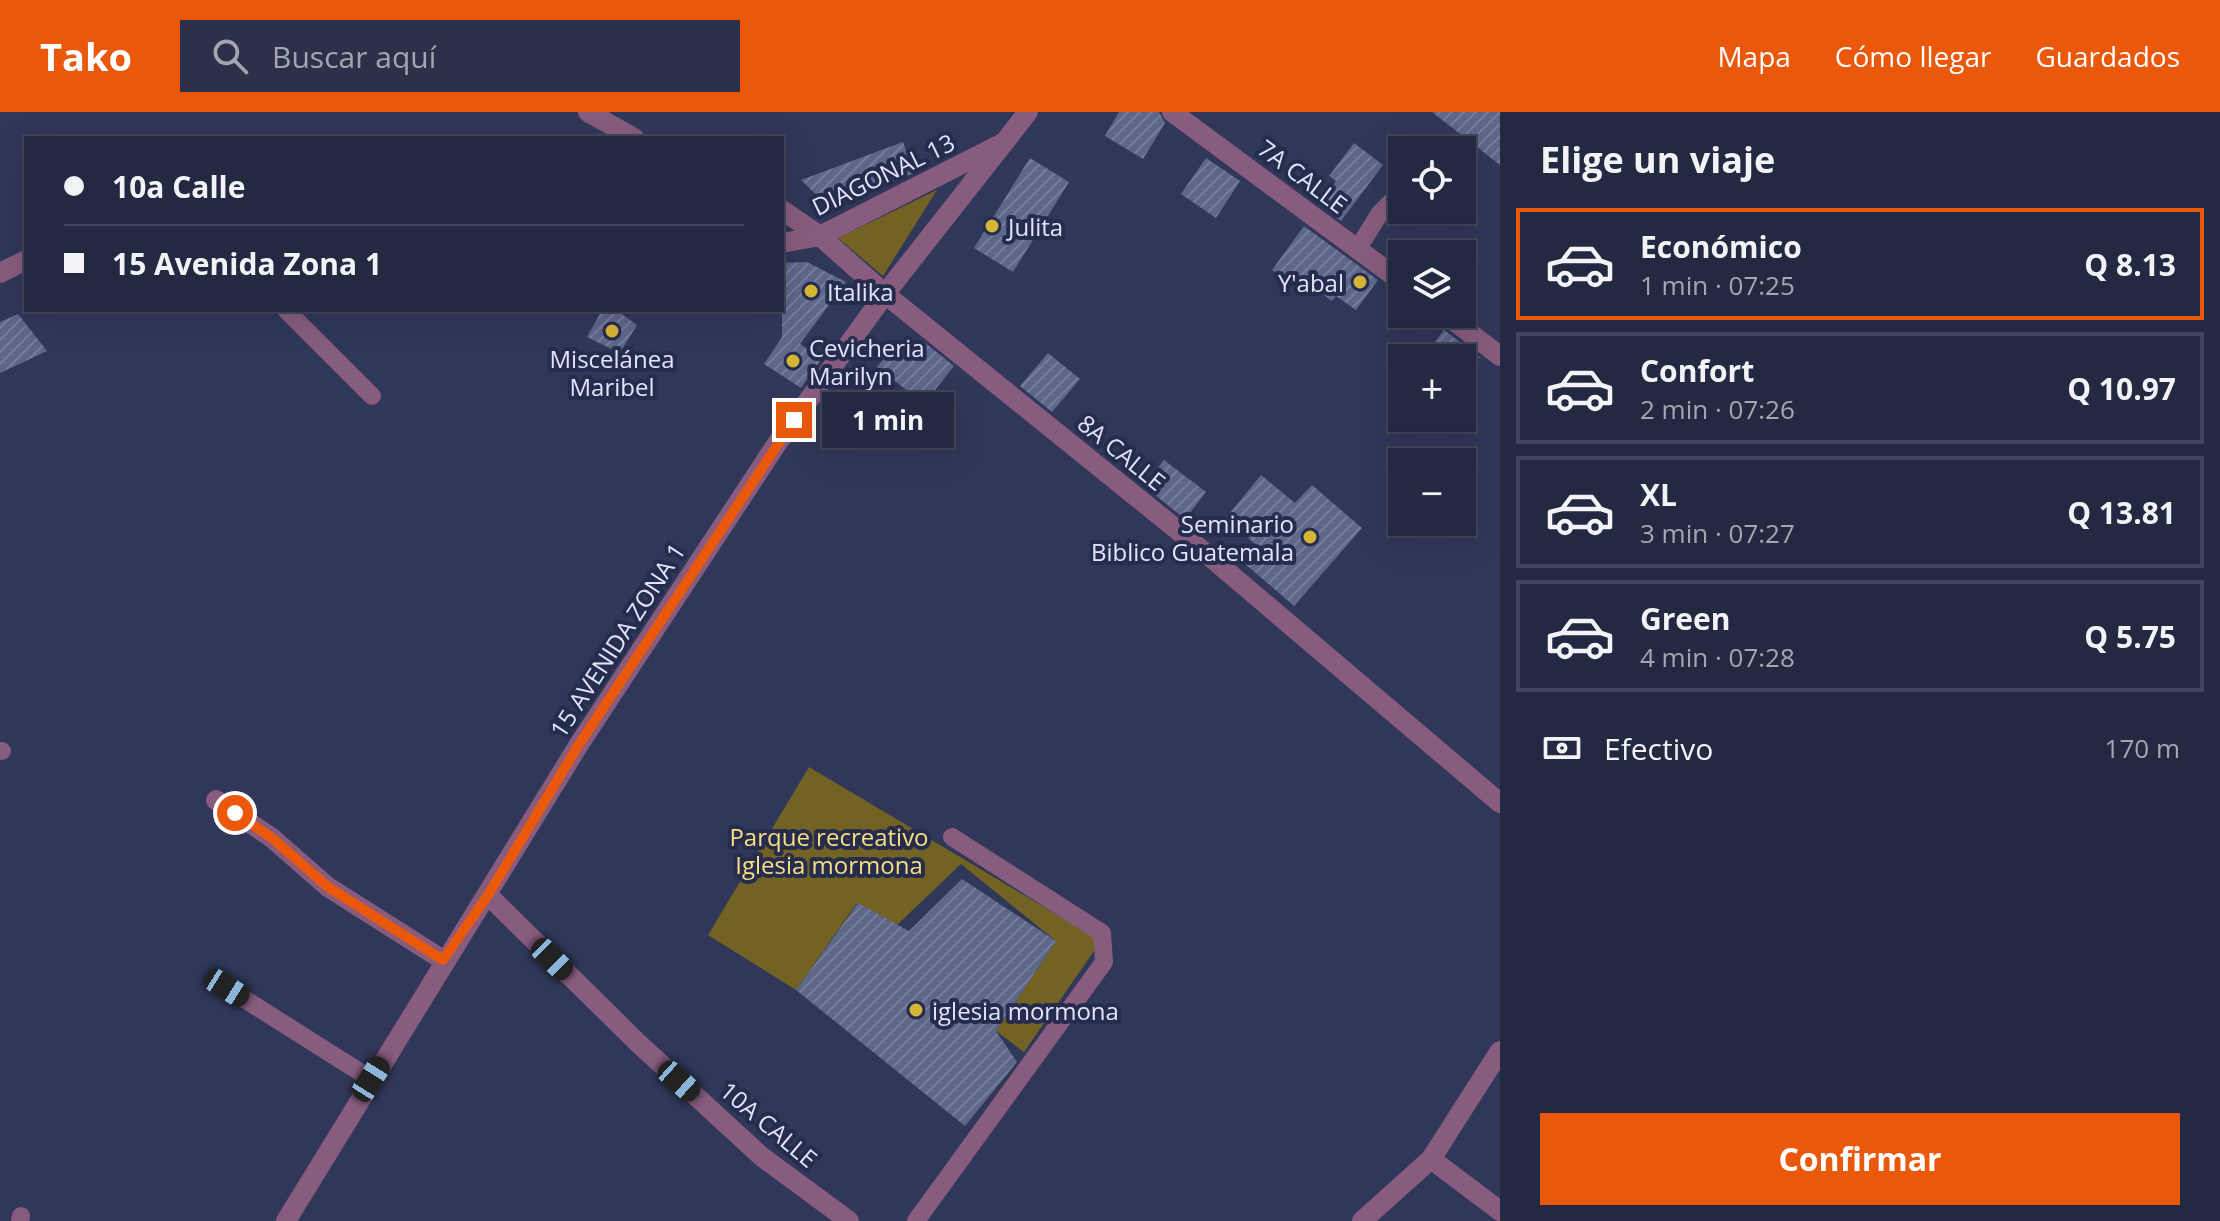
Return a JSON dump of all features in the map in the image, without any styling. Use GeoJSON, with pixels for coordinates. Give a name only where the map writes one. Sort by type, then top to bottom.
{"type":"FeatureCollection","features":[{"type":"Feature","properties":{"kind":"street"},"geometry":{"type":"LineString","coordinates":[[588,112],[630,136]]}},
{"type":"Feature","properties":{"kind":"street","name":"15 AVENIDA ZONA 1"},"geometry":{"type":"LineString","coordinates":[[286,1221],[443,960],[488,895],[578,746],[767,458],[885,294],[1028,112]]}},
{"type":"Feature","properties":{"kind":"street","name":"7A CALLE"},"geometry":{"type":"LineString","coordinates":[[1172,112],[1388,272]]}},
{"type":"Feature","properties":{"kind":"street","name":"DIAGONAL 13"},"geometry":{"type":"LineString","coordinates":[[784,243],[820,236],[1005,142]]}},
{"type":"Feature","properties":{"kind":"street","name":"8A CALLE"},"geometry":{"type":"LineString","coordinates":[[784,211],[820,236],[885,294],[1196,545],[1500,803]]}},
{"type":"Feature","properties":{"kind":"street"},"geometry":{"type":"LineString","coordinates":[[0,273],[24,261]]}},
{"type":"Feature","properties":{"kind":"street"},"geometry":{"type":"LineString","coordinates":[[1463,328],[1500,356]]}},
{"type":"Feature","properties":{"kind":"street"},"geometry":{"type":"LineString","coordinates":[[216,800],[272,838],[328,887],[443,960]]}},
{"type":"Feature","properties":{"kind":"street","name":"10A CALLE"},"geometry":{"type":"LineString","coordinates":[[488,895],[638,1043],[761,1156],[849,1221]]}},
{"type":"Feature","properties":{"kind":"street"},"geometry":{"type":"LineString","coordinates":[[1362,1221],[1431,1159],[1500,1051]]}},
{"type":"Feature","properties":{"kind":"street"},"geometry":{"type":"LineString","coordinates":[[1431,1159],[1500,1211]]}},
{"type":"Feature","properties":{"kind":"lane"},"geometry":{"type":"LineString","coordinates":[[1357,250],[1388,205]]}},
{"type":"Feature","properties":{"kind":"lane"},"geometry":{"type":"LineString","coordinates":[[288,312],[372,396]]}},
{"type":"Feature","properties":{"kind":"lane"},"geometry":{"type":"LineString","coordinates":[[916,1221],[1104,962],[1102,933],[952,837]]}},
{"type":"Feature","properties":{"kind":"lane"},"geometry":{"type":"LineString","coordinates":[[227,988],[371,1079]]}},
{"type":"Feature","properties":{"kind":"green space"},"geometry":{"type":"Polygon","coordinates":[[[937,190],[883,276],[838,238],[937,190]]]}},
{"type":"Feature","properties":{"kind":"green space","name":"Parque recreativo Iglesia mormona"},"geometry":{"type":"Polygon","coordinates":[[[809,767],[1101,941],[1024,1052],[996,1031],[1056,941],[961,864],[897,925],[857,903],[796,990],[708,935],[809,767]]]}},
{"type":"Feature","properties":{"kind":"building"},"geometry":{"type":"Polygon","coordinates":[[[1119,112],[1159,112],[1165,123],[1143,159],[1105,136],[1119,112]]]}},
{"type":"Feature","properties":{"kind":"building"},"geometry":{"type":"Polygon","coordinates":[[[1432,112],[1500,112],[1500,165],[1476,146],[1476,136],[1463,136],[1432,112]]]}},
{"type":"Feature","properties":{"kind":"building"},"geometry":{"type":"Polygon","coordinates":[[[903,142],[914,173],[827,205],[801,180],[903,142]]]}},
{"type":"Feature","properties":{"kind":"building"},"geometry":{"type":"Polygon","coordinates":[[[1354,143],[1383,165],[1341,221],[1319,205],[1336,181],[1329,176],[1354,143]]]}},
{"type":"Feature","properties":{"kind":"building"},"geometry":{"type":"Polygon","coordinates":[[[1030,158],[1069,182],[1013,272],[974,248],[1030,158]]]}},
{"type":"Feature","properties":{"kind":"building"},"geometry":{"type":"Polygon","coordinates":[[[1206,158],[1240,181],[1216,218],[1181,194],[1206,158]]]}},
{"type":"Feature","properties":{"kind":"building"},"geometry":{"type":"Polygon","coordinates":[[[1304,226],[1378,280],[1356,310],[1336,296],[1332,301],[1299,276],[1293,285],[1272,270],[1304,226]]]}},
{"type":"Feature","properties":{"kind":"building"},"geometry":{"type":"Polygon","coordinates":[[[807,262],[846,282],[800,344],[822,358],[801,388],[764,364],[782,337],[784,263],[807,262]]]}},
{"type":"Feature","properties":{"kind":"building","name":"Miscelánea Maribel"},"geometry":{"type":"Polygon","coordinates":[[[601,312],[619,312],[637,325],[620,353],[587,337],[601,312]]]}},
{"type":"Feature","properties":{"kind":"building"},"geometry":{"type":"Polygon","coordinates":[[[18,314],[47,351],[0,373],[0,322],[18,314]]]}},
{"type":"Feature","properties":{"kind":"building"},"geometry":{"type":"Polygon","coordinates":[[[1444,330],[1462,344],[1433,344],[1444,330]]]}},
{"type":"Feature","properties":{"kind":"building"},"geometry":{"type":"Polygon","coordinates":[[[897,341],[924,342],[954,366],[924,404],[877,367],[897,341]]]}},
{"type":"Feature","properties":{"kind":"building"},"geometry":{"type":"Polygon","coordinates":[[[1048,353],[1080,379],[1052,412],[1020,386],[1048,353]]]}},
{"type":"Feature","properties":{"kind":"building"},"geometry":{"type":"Polygon","coordinates":[[[1164,460],[1206,492],[1185,519],[1144,486],[1164,460]]]}},
{"type":"Feature","properties":{"kind":"building","name":"Seminario Biblico Guatemala"},"geometry":{"type":"Polygon","coordinates":[[[1261,475],[1295,503],[1312,485],[1362,528],[1294,606],[1244,563],[1259,547],[1225,519],[1261,475]]]}},
{"type":"Feature","properties":{"kind":"building","name":"iglesia mormona"},"geometry":{"type":"Polygon","coordinates":[[[962,879],[1056,941],[996,1031],[1017,1062],[965,1126],[796,990],[858,903],[909,931],[962,879]]]}},
{"type":"Feature","properties":{"kind":"place","name":"Julita"},"geometry":{"type":"Point","coordinates":[992,226]}},
{"type":"Feature","properties":{"kind":"place","name":"Y'abal"},"geometry":{"type":"Point","coordinates":[1360,282]}},
{"type":"Feature","properties":{"kind":"place","name":"Italika"},"geometry":{"type":"Point","coordinates":[811,291]}},
{"type":"Feature","properties":{"kind":"place","name":"Miscelánea Maribel"},"geometry":{"type":"Point","coordinates":[612,331]}},
{"type":"Feature","properties":{"kind":"place","name":"Cevicheria Marilyn"},"geometry":{"type":"Point","coordinates":[793,361]}},
{"type":"Feature","properties":{"kind":"place","name":"Seminario Biblico Guatemala"},"geometry":{"type":"Point","coordinates":[1310,537]}},
{"type":"Feature","properties":{"kind":"place","name":"iglesia mormona"},"geometry":{"type":"Point","coordinates":[916,1010]}},
{"type":"Feature","properties":{"kind":"route"},"geometry":{"type":"LineString","coordinates":[[235,813],[272,838],[328,887],[443,960],[488,895],[578,746],[794,420]]}}]}
